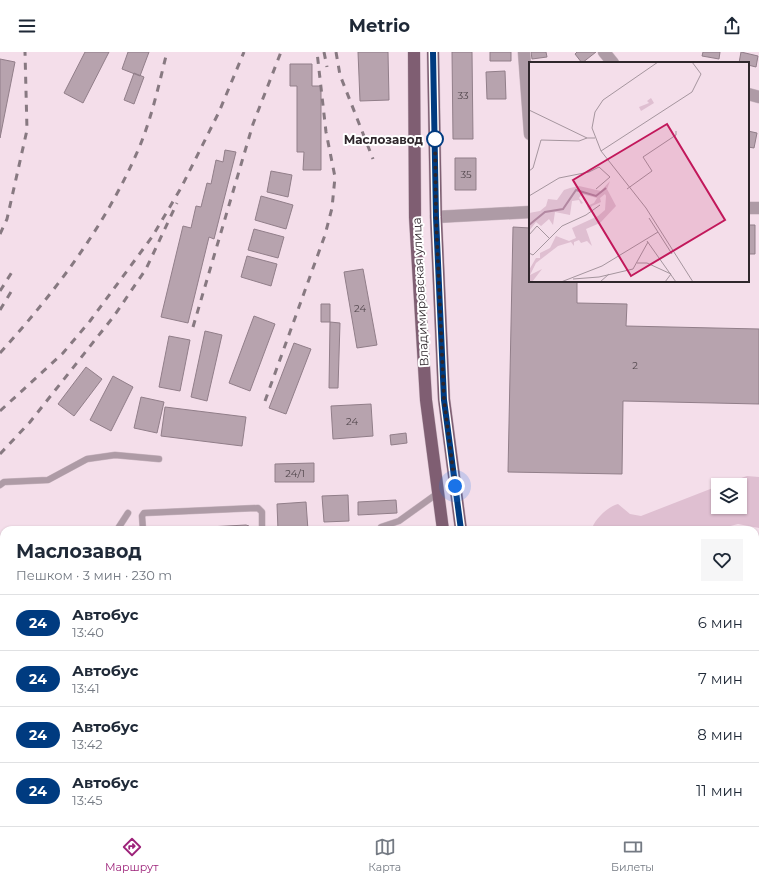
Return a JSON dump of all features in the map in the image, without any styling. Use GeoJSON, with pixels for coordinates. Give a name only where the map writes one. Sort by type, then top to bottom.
{"type":"FeatureCollection","features":[{"type":"Feature","properties":{"kind":"main road","name":"Владимировская улица"},"geometry":{"type":"LineString","coordinates":[[414,52],[416,225],[426,400],[442,526]]}},
{"type":"Feature","properties":{"kind":"main road","name":"Владимировская улица"},"geometry":{"type":"LineString","coordinates":[[433,52],[436,217],[444,400],[460,526]]}},
{"type":"Feature","properties":{"kind":"street"},"geometry":{"type":"LineString","coordinates":[[524,52],[529,120]]}},
{"type":"Feature","properties":{"kind":"street"},"geometry":{"type":"LineString","coordinates":[[604,52],[612,62]]}},
{"type":"Feature","properties":{"kind":"street"},"geometry":{"type":"LineString","coordinates":[[749,94],[759,98]]}},
{"type":"Feature","properties":{"kind":"street"},"geometry":{"type":"LineString","coordinates":[[436,217],[529,212]]}},
{"type":"Feature","properties":{"kind":"lane"},"geometry":{"type":"LineString","coordinates":[[0,486],[4,482],[48,480],[87,459],[116,455],[159,459]]}},
{"type":"Feature","properties":{"kind":"lane"},"geometry":{"type":"LineString","coordinates":[[384,526],[398,521],[438,494]]}},
{"type":"Feature","properties":{"kind":"lane"},"geometry":{"type":"LineString","coordinates":[[143,526],[142,516],[144,514],[258,508],[262,512],[262,526]]}},
{"type":"Feature","properties":{"kind":"lane"},"geometry":{"type":"LineString","coordinates":[[120,526],[128,513]]}},
{"type":"Feature","properties":{"kind":"shaded area"},"geometry":{"type":"Polygon","coordinates":[[[747,476],[759,477],[759,526],[738,524],[730,526],[593,526],[606,510],[618,504],[630,514],[641,516],[711,489],[711,514],[747,514],[747,478],[741,478],[747,476]]]}},
{"type":"Feature","properties":{"kind":"building"},"geometry":{"type":"Polygon","coordinates":[[[85,52],[109,52],[83,103],[64,93],[85,52]]]}},
{"type":"Feature","properties":{"kind":"building"},"geometry":{"type":"Polygon","coordinates":[[[128,52],[149,52],[140,76],[122,69],[128,52]]]}},
{"type":"Feature","properties":{"kind":"building"},"geometry":{"type":"Polygon","coordinates":[[[358,52],[388,52],[389,100],[360,101],[358,52]]]}},
{"type":"Feature","properties":{"kind":"building"},"geometry":{"type":"Polygon","coordinates":[[[452,52],[472,52],[473,139],[453,139],[452,52]]]}},
{"type":"Feature","properties":{"kind":"building"},"geometry":{"type":"Polygon","coordinates":[[[490,52],[511,52],[511,61],[490,61],[490,52]]]}},
{"type":"Feature","properties":{"kind":"building"},"geometry":{"type":"Polygon","coordinates":[[[531,52],[546,52],[547,57],[532,59],[531,52]]]}},
{"type":"Feature","properties":{"kind":"building"},"geometry":{"type":"Polygon","coordinates":[[[577,52],[596,52],[583,62],[581,62],[575,54],[577,52]]]}},
{"type":"Feature","properties":{"kind":"building"},"geometry":{"type":"Polygon","coordinates":[[[703,52],[720,52],[719,59],[702,56],[703,52]]]}},
{"type":"Feature","properties":{"kind":"building"},"geometry":{"type":"Polygon","coordinates":[[[741,52],[758,56],[756,67],[749,65],[749,62],[739,62],[741,52]]]}},
{"type":"Feature","properties":{"kind":"building"},"geometry":{"type":"Polygon","coordinates":[[[0,59],[15,62],[0,138],[0,59]]]}},
{"type":"Feature","properties":{"kind":"building"},"geometry":{"type":"Polygon","coordinates":[[[290,64],[312,64],[312,86],[321,86],[321,170],[303,170],[304,152],[297,152],[297,86],[290,86],[290,64]]]}},
{"type":"Feature","properties":{"kind":"building"},"geometry":{"type":"Polygon","coordinates":[[[505,71],[506,99],[487,99],[486,72],[505,71]]]}},
{"type":"Feature","properties":{"kind":"building"},"geometry":{"type":"Polygon","coordinates":[[[134,73],[144,77],[134,104],[124,100],[134,73]]]}},
{"type":"Feature","properties":{"kind":"building"},"geometry":{"type":"Polygon","coordinates":[[[749,131],[757,133],[754,148],[749,147],[749,131]]]}},
{"type":"Feature","properties":{"kind":"building"},"geometry":{"type":"Polygon","coordinates":[[[225,150],[236,152],[214,239],[209,237],[188,323],[161,317],[183,226],[191,228],[196,206],[201,207],[207,183],[211,184],[216,160],[223,162],[225,150]]]}},
{"type":"Feature","properties":{"kind":"building"},"geometry":{"type":"Polygon","coordinates":[[[455,158],[476,158],[476,190],[455,190],[455,158]]]}},
{"type":"Feature","properties":{"kind":"building"},"geometry":{"type":"Polygon","coordinates":[[[271,171],[292,175],[288,197],[267,192],[271,171]]]}},
{"type":"Feature","properties":{"kind":"building"},"geometry":{"type":"Polygon","coordinates":[[[261,196],[293,205],[286,229],[255,220],[261,196]]]}},
{"type":"Feature","properties":{"kind":"building"},"geometry":{"type":"Polygon","coordinates":[[[749,225],[755,225],[755,254],[749,254],[749,225]]]}},
{"type":"Feature","properties":{"kind":"building"},"geometry":{"type":"Polygon","coordinates":[[[513,227],[529,228],[529,282],[577,282],[577,303],[627,304],[626,326],[759,329],[759,404],[623,401],[622,474],[508,472],[513,227]]]}},
{"type":"Feature","properties":{"kind":"building"},"geometry":{"type":"Polygon","coordinates":[[[254,229],[284,237],[278,258],[248,250],[254,229]]]}},
{"type":"Feature","properties":{"kind":"building"},"geometry":{"type":"Polygon","coordinates":[[[247,256],[277,264],[271,286],[241,277],[247,256]]]}},
{"type":"Feature","properties":{"kind":"building"},"geometry":{"type":"Polygon","coordinates":[[[363,269],[377,345],[357,348],[344,272],[363,269]]]}},
{"type":"Feature","properties":{"kind":"building"},"geometry":{"type":"Polygon","coordinates":[[[321,304],[330,304],[330,322],[321,322],[321,304]]]}},
{"type":"Feature","properties":{"kind":"building"},"geometry":{"type":"Polygon","coordinates":[[[254,316],[275,324],[250,391],[229,383],[254,316]]]}},
{"type":"Feature","properties":{"kind":"building"},"geometry":{"type":"Polygon","coordinates":[[[330,322],[340,323],[338,388],[329,388],[330,322]]]}},
{"type":"Feature","properties":{"kind":"building"},"geometry":{"type":"Polygon","coordinates":[[[205,331],[222,335],[207,401],[191,397],[205,331]]]}},
{"type":"Feature","properties":{"kind":"building"},"geometry":{"type":"Polygon","coordinates":[[[169,336],[190,340],[180,391],[159,387],[169,336]]]}},
{"type":"Feature","properties":{"kind":"building"},"geometry":{"type":"Polygon","coordinates":[[[294,343],[311,349],[286,414],[269,408],[294,343]]]}},
{"type":"Feature","properties":{"kind":"building"},"geometry":{"type":"Polygon","coordinates":[[[86,367],[102,379],[74,416],[58,404],[86,367]]]}},
{"type":"Feature","properties":{"kind":"building"},"geometry":{"type":"Polygon","coordinates":[[[113,376],[133,387],[111,431],[90,420],[113,376]]]}},
{"type":"Feature","properties":{"kind":"building"},"geometry":{"type":"Polygon","coordinates":[[[141,397],[164,402],[157,433],[134,428],[141,397]]]}},
{"type":"Feature","properties":{"kind":"building"},"geometry":{"type":"Polygon","coordinates":[[[371,404],[373,436],[333,439],[331,406],[371,404]]]}},
{"type":"Feature","properties":{"kind":"building"},"geometry":{"type":"Polygon","coordinates":[[[165,407],[246,417],[242,446],[161,436],[165,407]]]}},
{"type":"Feature","properties":{"kind":"building"},"geometry":{"type":"Polygon","coordinates":[[[406,433],[407,443],[391,445],[390,435],[406,433]]]}},
{"type":"Feature","properties":{"kind":"building"},"geometry":{"type":"Polygon","coordinates":[[[314,463],[314,482],[275,482],[275,464],[314,463]]]}},
{"type":"Feature","properties":{"kind":"building"},"geometry":{"type":"Polygon","coordinates":[[[348,495],[349,521],[324,522],[322,496],[348,495]]]}},
{"type":"Feature","properties":{"kind":"building"},"geometry":{"type":"Polygon","coordinates":[[[396,500],[397,513],[358,515],[358,502],[396,500]]]}},
{"type":"Feature","properties":{"kind":"building"},"geometry":{"type":"Polygon","coordinates":[[[306,502],[308,526],[278,526],[277,504],[306,502]]]}},
{"type":"Feature","properties":{"kind":"building"},"geometry":{"type":"Polygon","coordinates":[[[246,525],[249,526],[227,526],[246,525]]]}},
{"type":"Feature","properties":{"kind":"railway"},"geometry":{"type":"LineString","coordinates":[[0,234],[7,219],[27,130],[25,52]]}},
{"type":"Feature","properties":{"kind":"railway"},"geometry":{"type":"LineString","coordinates":[[0,353],[21,330],[60,281],[78,256],[111,204],[126,176],[144,136],[167,52]]}},
{"type":"Feature","properties":{"kind":"railway"},"geometry":{"type":"LineString","coordinates":[[0,411],[63,353],[90,321],[152,237],[181,188],[219,112],[244,52]]}},
{"type":"Feature","properties":{"kind":"railway"},"geometry":{"type":"LineString","coordinates":[[193,327],[253,124],[281,52]]}},
{"type":"Feature","properties":{"kind":"railway"},"geometry":{"type":"LineString","coordinates":[[265,401],[325,235],[332,208],[335,177],[326,132],[317,52]]}},
{"type":"Feature","properties":{"kind":"railway"},"geometry":{"type":"LineString","coordinates":[[324,52],[327,67]]}},
{"type":"Feature","properties":{"kind":"railway"},"geometry":{"type":"LineString","coordinates":[[336,52],[340,75],[373,159]]}},
{"type":"Feature","properties":{"kind":"railway"},"geometry":{"type":"LineString","coordinates":[[0,454],[30,422],[114,316],[146,269],[177,203]]}},
{"type":"Feature","properties":{"kind":"railway"},"geometry":{"type":"LineString","coordinates":[[0,291],[12,272]]}},
{"type":"Feature","properties":{"kind":"railway"},"geometry":{"type":"LineString","coordinates":[[0,310],[14,287]]}},
{"type":"Feature","properties":{"kind":"bus line","name":"24"},"geometry":{"type":"LineString","coordinates":[[433,52],[436,217],[444,400],[460,526]]}},
{"type":"Feature","properties":{"kind":"place","name":"Маслозавод"},"geometry":{"type":"Point","coordinates":[435,139]}},
{"type":"Feature","properties":{"kind":"route"},"geometry":{"type":"LineString","coordinates":[[435,139],[436,217],[444,400],[455,486]]}}]}
